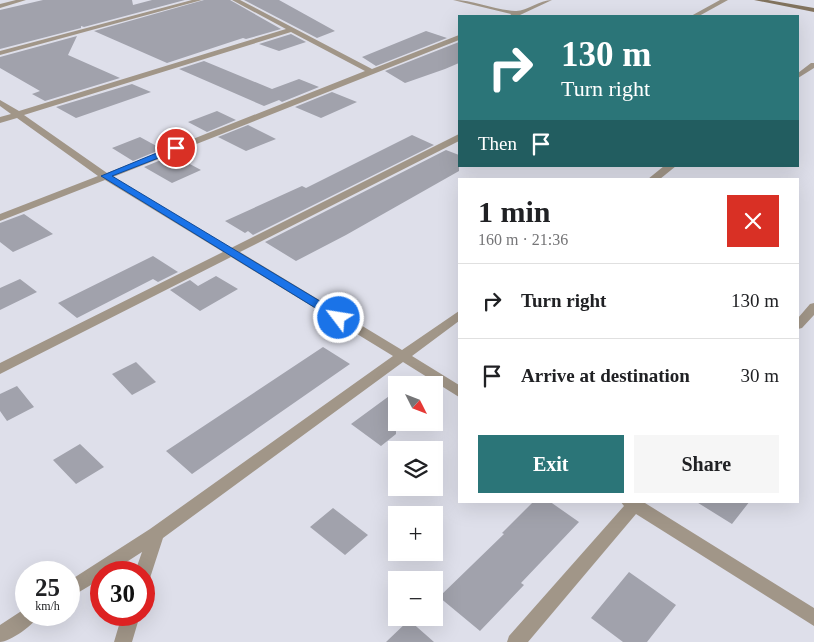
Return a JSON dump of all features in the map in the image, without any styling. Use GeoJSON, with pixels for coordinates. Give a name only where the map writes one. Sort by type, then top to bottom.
{"type":"FeatureCollection","features":[{"type":"Feature","properties":{"kind":"street"},"geometry":{"type":"LineString","coordinates":[[0,6],[23,0]]}},
{"type":"Feature","properties":{"kind":"street"},"geometry":{"type":"LineString","coordinates":[[0,53],[199,0]]}},
{"type":"Feature","properties":{"kind":"street"},"geometry":{"type":"LineString","coordinates":[[235,0],[370,71]]}},
{"type":"Feature","properties":{"kind":"street"},"geometry":{"type":"LineString","coordinates":[[456,0],[515,15],[549,0]]}},
{"type":"Feature","properties":{"kind":"street"},"geometry":{"type":"LineString","coordinates":[[696,15],[724,0]]}},
{"type":"Feature","properties":{"kind":"street"},"geometry":{"type":"LineString","coordinates":[[758,0],[814,10]]}},
{"type":"Feature","properties":{"kind":"street"},"geometry":{"type":"LineString","coordinates":[[0,120],[290,30]]}},
{"type":"Feature","properties":{"kind":"street"},"geometry":{"type":"LineString","coordinates":[[0,218],[458,37]]}},
{"type":"Feature","properties":{"kind":"street"},"geometry":{"type":"LineString","coordinates":[[799,75],[814,64]]}},
{"type":"Feature","properties":{"kind":"street"},"geometry":{"type":"LineString","coordinates":[[0,102],[105,176],[458,391]]}},
{"type":"Feature","properties":{"kind":"street"},"geometry":{"type":"LineString","coordinates":[[0,369],[458,138]]}},
{"type":"Feature","properties":{"kind":"street"},"geometry":{"type":"LineString","coordinates":[[654,178],[670,167]]}},
{"type":"Feature","properties":{"kind":"street"},"geometry":{"type":"LineString","coordinates":[[799,324],[814,307]]}},
{"type":"Feature","properties":{"kind":"street"},"geometry":{"type":"LineString","coordinates":[[80,583],[156,534],[401,355],[458,316]]}},
{"type":"Feature","properties":{"kind":"street"},"geometry":{"type":"LineString","coordinates":[[516,642],[632,503]]}},
{"type":"Feature","properties":{"kind":"street"},"geometry":{"type":"LineString","coordinates":[[635,503],[814,618]]}},
{"type":"Feature","properties":{"kind":"street"},"geometry":{"type":"LineString","coordinates":[[148,561],[156,534]]}},
{"type":"Feature","properties":{"kind":"street"},"geometry":{"type":"LineString","coordinates":[[0,635],[15,625]]}},
{"type":"Feature","properties":{"kind":"street"},"geometry":{"type":"LineString","coordinates":[[123,642],[128,626]]}},
{"type":"Feature","properties":{"kind":"building"},"geometry":{"type":"Polygon","coordinates":[[[43,0],[132,0],[133,5],[152,0],[185,0],[0,49],[0,10],[43,0]]]}},
{"type":"Feature","properties":{"kind":"building"},"geometry":{"type":"Polygon","coordinates":[[[204,0],[230,0],[281,29],[246,39],[243,38],[167,63],[94,31],[204,0]]]}},
{"type":"Feature","properties":{"kind":"building"},"geometry":{"type":"Polygon","coordinates":[[[244,0],[279,0],[335,31],[317,38],[244,0]]]}},
{"type":"Feature","properties":{"kind":"building"},"geometry":{"type":"Polygon","coordinates":[[[426,31],[447,38],[376,66],[362,57],[426,31]]]}},
{"type":"Feature","properties":{"kind":"building"},"geometry":{"type":"Polygon","coordinates":[[[291,34],[306,42],[279,51],[259,44],[291,34]]]}},
{"type":"Feature","properties":{"kind":"building"},"geometry":{"type":"Polygon","coordinates":[[[77,36],[68,55],[120,78],[45,101],[32,94],[40,91],[0,68],[0,57],[77,36]]]}},
{"type":"Feature","properties":{"kind":"building"},"geometry":{"type":"Polygon","coordinates":[[[458,42],[458,63],[445,69],[405,83],[385,71],[458,42]]]}},
{"type":"Feature","properties":{"kind":"building"},"geometry":{"type":"Polygon","coordinates":[[[204,61],[272,89],[299,79],[319,87],[282,102],[279,100],[264,106],[179,69],[204,61]]]}},
{"type":"Feature","properties":{"kind":"building"},"geometry":{"type":"Polygon","coordinates":[[[132,84],[151,92],[76,118],[56,107],[132,84]]]}},
{"type":"Feature","properties":{"kind":"building"},"geometry":{"type":"Polygon","coordinates":[[[332,92],[357,102],[321,118],[295,107],[332,92]]]}},
{"type":"Feature","properties":{"kind":"building"},"geometry":{"type":"Polygon","coordinates":[[[217,111],[236,120],[207,132],[188,122],[217,111]]]}},
{"type":"Feature","properties":{"kind":"building"},"geometry":{"type":"Polygon","coordinates":[[[248,125],[276,139],[246,151],[218,137],[248,125]]]}},
{"type":"Feature","properties":{"kind":"building"},"geometry":{"type":"Polygon","coordinates":[[[412,135],[434,145],[253,235],[248,231],[245,233],[225,221],[302,186],[306,188],[412,135]]]}},
{"type":"Feature","properties":{"kind":"building"},"geometry":{"type":"Polygon","coordinates":[[[140,137],[162,149],[133,161],[112,148],[140,137]]]}},
{"type":"Feature","properties":{"kind":"building"},"geometry":{"type":"Polygon","coordinates":[[[446,150],[458,155],[459,171],[296,261],[265,242],[446,150]]]}},
{"type":"Feature","properties":{"kind":"building"},"geometry":{"type":"Polygon","coordinates":[[[173,155],[201,170],[172,183],[144,167],[173,155]]]}},
{"type":"Feature","properties":{"kind":"building"},"geometry":{"type":"Polygon","coordinates":[[[24,214],[53,234],[13,252],[0,242],[0,223],[24,214]]]}},
{"type":"Feature","properties":{"kind":"building"},"geometry":{"type":"Polygon","coordinates":[[[153,256],[178,272],[158,282],[153,279],[77,318],[58,303],[153,256]]]}},
{"type":"Feature","properties":{"kind":"building"},"geometry":{"type":"Polygon","coordinates":[[[216,276],[238,289],[200,311],[170,290],[190,280],[198,286],[216,276]]]}},
{"type":"Feature","properties":{"kind":"building"},"geometry":{"type":"Polygon","coordinates":[[[20,279],[37,292],[0,310],[0,288],[20,279]]]}},
{"type":"Feature","properties":{"kind":"building"},"geometry":{"type":"Polygon","coordinates":[[[323,347],[350,364],[192,474],[166,451],[323,347]]]}},
{"type":"Feature","properties":{"kind":"building"},"geometry":{"type":"Polygon","coordinates":[[[136,362],[156,382],[132,395],[112,374],[136,362]]]}},
{"type":"Feature","properties":{"kind":"building"},"geometry":{"type":"Polygon","coordinates":[[[17,386],[34,407],[7,421],[0,411],[0,394],[17,386]]]}},
{"type":"Feature","properties":{"kind":"building"},"geometry":{"type":"Polygon","coordinates":[[[388,397],[388,431],[396,431],[396,434],[381,446],[351,424],[388,397]]]}},
{"type":"Feature","properties":{"kind":"building"},"geometry":{"type":"Polygon","coordinates":[[[80,444],[104,467],[76,484],[53,460],[80,444]]]}},
{"type":"Feature","properties":{"kind":"building"},"geometry":{"type":"Polygon","coordinates":[[[532,503],[552,503],[579,522],[521,583],[524,585],[480,631],[443,600],[443,593],[504,534],[502,533],[532,503]]]}},
{"type":"Feature","properties":{"kind":"building"},"geometry":{"type":"Polygon","coordinates":[[[698,503],[748,503],[732,524],[698,503]]]}},
{"type":"Feature","properties":{"kind":"building"},"geometry":{"type":"Polygon","coordinates":[[[333,508],[368,535],[345,555],[310,527],[333,508]]]}},
{"type":"Feature","properties":{"kind":"building"},"geometry":{"type":"Polygon","coordinates":[[[629,572],[676,605],[647,642],[623,642],[591,618],[629,572]]]}},
{"type":"Feature","properties":{"kind":"building"},"geometry":{"type":"Polygon","coordinates":[[[403,626],[416,626],[434,642],[386,642],[403,626]]]}},
{"type":"Feature","properties":{"kind":"route"},"geometry":{"type":"LineString","coordinates":[[176,148],[105,176],[339,318]]}}]}
